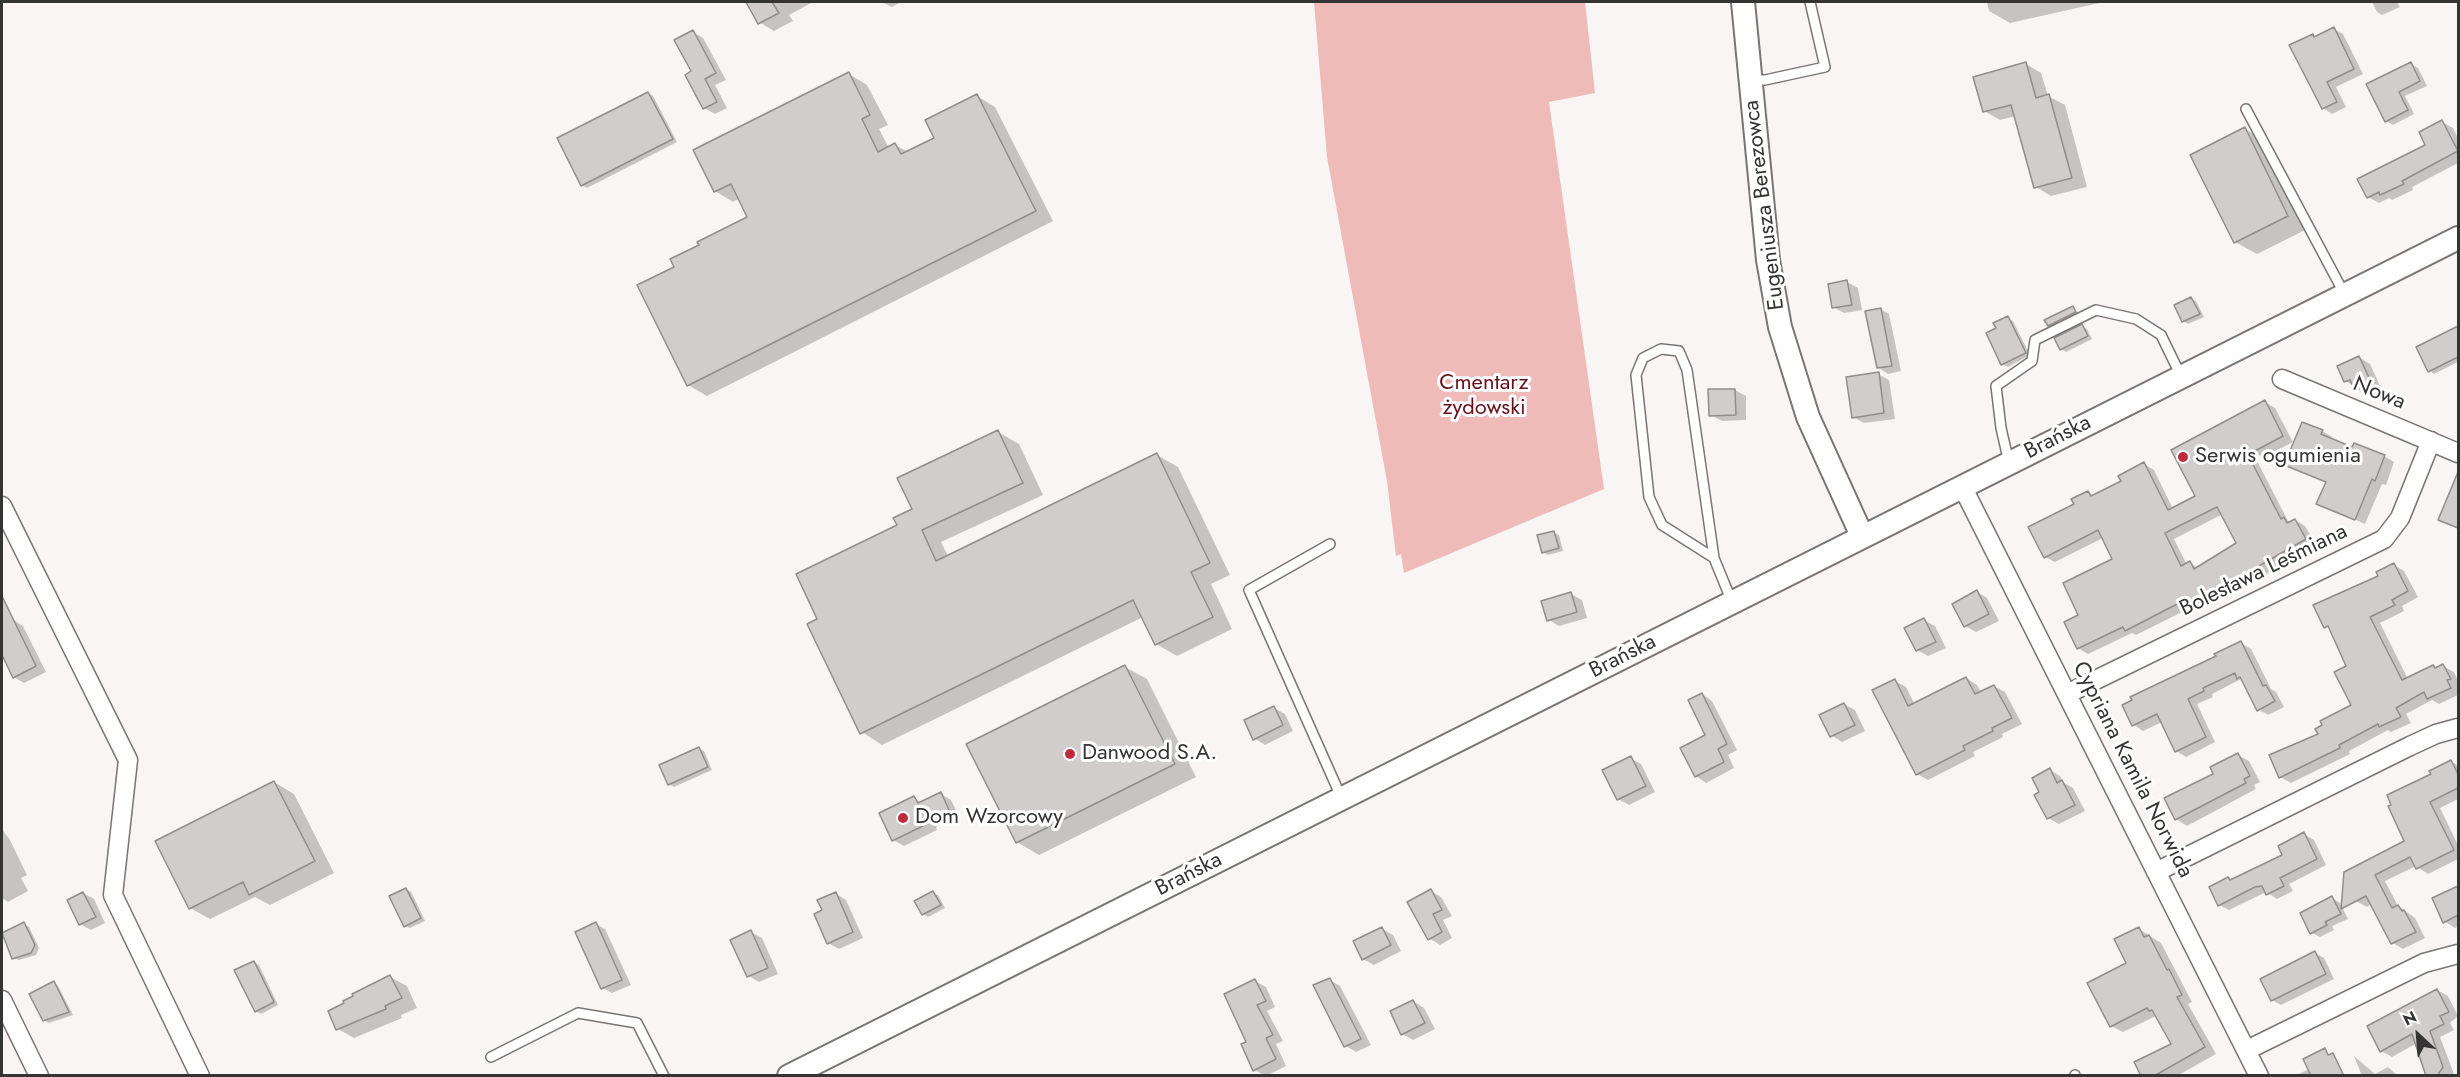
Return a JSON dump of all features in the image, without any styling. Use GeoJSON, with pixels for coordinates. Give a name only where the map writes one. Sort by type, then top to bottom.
{"type":"FeatureCollection","features":[{"type":"Feature","properties":{"kind":"street","name":"Eugeniusza Berezowca"},"geometry":{"type":"LineString","coordinates":[[1743,2],[1768,260],[1780,327],[1808,417],[1862,536]]}},
{"type":"Feature","properties":{"kind":"street","name":"Brańska"},"geometry":{"type":"LineString","coordinates":[[789,1076],[2458,238]]}},
{"type":"Feature","properties":{"kind":"street","name":"Nowa"},"geometry":{"type":"LineString","coordinates":[[2282,379],[2458,453]]}},
{"type":"Feature","properties":{"kind":"street","name":"Bolesława Leśmiana"},"geometry":{"type":"LineString","coordinates":[[2067,694],[2384,539],[2400,518],[2431,441]]}},
{"type":"Feature","properties":{"kind":"street","name":"Cypriana Kamila Norwida"},"geometry":{"type":"LineString","coordinates":[[1962,486],[2259,1076]]}},
{"type":"Feature","properties":{"kind":"street"},"geometry":{"type":"LineString","coordinates":[[2,506],[128,760],[113,896],[200,1076]]}},
{"type":"Feature","properties":{"kind":"street"},"geometry":{"type":"LineString","coordinates":[[2156,872],[2410,746],[2436,734],[2458,728]]}},
{"type":"Feature","properties":{"kind":"street"},"geometry":{"type":"LineString","coordinates":[[2247,1050],[2424,963],[2458,954]]}},
{"type":"Feature","properties":{"kind":"street"},"geometry":{"type":"LineString","coordinates":[[2,1000],[39,1076]]}},
{"type":"Feature","properties":{"kind":"lane"},"geometry":{"type":"LineString","coordinates":[[1750,80],[1766,80],[1825,67],[1810,2]]}},
{"type":"Feature","properties":{"kind":"lane"},"geometry":{"type":"LineString","coordinates":[[2246,109],[2345,295]]}},
{"type":"Feature","properties":{"kind":"lane"},"geometry":{"type":"LineString","coordinates":[[2009,463],[2001,428],[1996,386],[2032,361],[2035,340],[2096,310],[2136,319],[2161,335],[2181,376]]}},
{"type":"Feature","properties":{"kind":"lane"},"geometry":{"type":"LineString","coordinates":[[1714,558],[1662,525],[1649,497],[1636,375],[1643,358],[1661,349],[1679,351],[1687,370],[1714,558],[1732,602]]}},
{"type":"Feature","properties":{"kind":"lane"},"geometry":{"type":"LineString","coordinates":[[1330,544],[1249,590],[1342,799]]}},
{"type":"Feature","properties":{"kind":"lane"},"geometry":{"type":"LineString","coordinates":[[491,1057],[578,1013],[637,1023],[664,1076]]}},
{"type":"Feature","properties":{"kind":"green space","name":"Cmentarz żydowski"},"geometry":{"type":"Polygon","coordinates":[[[1314,2],[1585,2],[1595,93],[1549,102],[1604,489],[1404,573],[1401,554],[1396,556],[1387,481],[1327,157],[1314,2]]]}},
{"type":"Feature","properties":{"kind":"building"},"geometry":{"type":"Polygon","coordinates":[[[746,2],[772,2],[779,13],[758,24],[746,2]]]}},
{"type":"Feature","properties":{"kind":"building"},"geometry":{"type":"Polygon","coordinates":[[[2334,27],[2354,69],[2327,82],[2337,102],[2322,109],[2289,45],[2313,34],[2314,37],[2334,27]]]}},
{"type":"Feature","properties":{"kind":"building"},"geometry":{"type":"Polygon","coordinates":[[[693,30],[716,73],[705,79],[717,102],[703,109],[685,75],[691,71],[674,40],[693,30]]]}},
{"type":"Feature","properties":{"kind":"building"},"geometry":{"type":"Polygon","coordinates":[[[2026,62],[2036,98],[2049,94],[2072,178],[2034,188],[2011,105],[1983,112],[1973,77],[2026,62]]]}},
{"type":"Feature","properties":{"kind":"building"},"geometry":{"type":"Polygon","coordinates":[[[2411,62],[2420,81],[2399,92],[2408,110],[2385,122],[2366,84],[2411,62]]]}},
{"type":"Feature","properties":{"kind":"building"},"geometry":{"type":"Polygon","coordinates":[[[849,72],[870,115],[862,119],[878,152],[895,143],[901,154],[934,138],[925,120],[977,94],[1036,211],[687,386],[637,285],[674,267],[670,259],[699,245],[697,242],[747,217],[731,184],[714,192],[693,150],[849,72]]]}},
{"type":"Feature","properties":{"kind":"building"},"geometry":{"type":"Polygon","coordinates":[[[648,92],[673,139],[581,186],[557,138],[648,92]]]}},
{"type":"Feature","properties":{"kind":"building"},"geometry":{"type":"Polygon","coordinates":[[[2442,120],[2458,151],[2402,181],[2404,184],[2367,198],[2357,179],[2425,145],[2419,132],[2442,120]]]}},
{"type":"Feature","properties":{"kind":"building"},"geometry":{"type":"Polygon","coordinates":[[[2245,127],[2288,216],[2234,243],[2190,155],[2245,127]]]}},
{"type":"Feature","properties":{"kind":"building"},"geometry":{"type":"Polygon","coordinates":[[[1847,280],[1852,305],[1832,308],[1828,284],[1847,280]]]}},
{"type":"Feature","properties":{"kind":"building"},"geometry":{"type":"Polygon","coordinates":[[[2191,297],[2200,314],[2182,322],[2174,305],[2191,297]]]}},
{"type":"Feature","properties":{"kind":"building"},"geometry":{"type":"Polygon","coordinates":[[[2073,306],[2076,312],[2048,326],[2044,320],[2073,306]]]}},
{"type":"Feature","properties":{"kind":"building"},"geometry":{"type":"Polygon","coordinates":[[[1881,308],[1892,366],[1877,368],[1865,311],[1881,308]]]}},
{"type":"Feature","properties":{"kind":"building"},"geometry":{"type":"Polygon","coordinates":[[[2008,316],[2026,353],[2001,365],[1986,333],[1996,328],[1993,323],[2008,316]]]}},
{"type":"Feature","properties":{"kind":"building"},"geometry":{"type":"Polygon","coordinates":[[[2082,324],[2088,336],[2060,350],[2054,338],[2082,324]]]}},
{"type":"Feature","properties":{"kind":"building"},"geometry":{"type":"Polygon","coordinates":[[[2458,326],[2458,357],[2428,372],[2416,347],[2458,326]]]}},
{"type":"Feature","properties":{"kind":"building"},"geometry":{"type":"Polygon","coordinates":[[[2359,356],[2371,382],[2355,390],[2350,380],[2344,382],[2337,366],[2359,356]]]}},
{"type":"Feature","properties":{"kind":"building"},"geometry":{"type":"Polygon","coordinates":[[[1879,372],[1884,413],[1852,418],[1846,377],[1879,372]]]}},
{"type":"Feature","properties":{"kind":"building"},"geometry":{"type":"Polygon","coordinates":[[[1708,389],[1735,389],[1736,415],[1709,416],[1708,389]]]}},
{"type":"Feature","properties":{"kind":"building"},"geometry":{"type":"Polygon","coordinates":[[[2265,400],[2283,436],[2253,452],[2245,449],[2281,519],[2284,517],[2287,523],[2295,519],[2306,539],[2257,567],[2258,569],[2185,605],[2183,601],[2125,631],[2123,627],[2077,649],[2064,622],[2078,615],[2063,583],[2112,559],[2098,530],[2044,558],[2028,527],[2074,504],[2071,499],[2088,491],[2091,496],[2121,481],[2118,476],[2144,462],[2168,510],[2195,496],[2171,450],[2265,400]],[[2217,507],[2165,533],[2181,566],[2190,561],[2194,569],[2236,543],[2217,507]]]}},
{"type":"Feature","properties":{"kind":"building"},"geometry":{"type":"Polygon","coordinates":[[[2302,422],[2323,430],[2321,434],[2352,447],[2354,443],[2385,455],[2375,481],[2372,479],[2355,520],[2316,504],[2326,482],[2284,465],[2302,422]]]}},
{"type":"Feature","properties":{"kind":"building"},"geometry":{"type":"Polygon","coordinates":[[[998,430],[1023,483],[922,530],[936,561],[1157,453],[1210,563],[1191,572],[1213,617],[1155,645],[1133,600],[860,734],[807,624],[817,619],[796,574],[897,525],[893,518],[912,509],[897,478],[998,430]]]}},
{"type":"Feature","properties":{"kind":"building"},"geometry":{"type":"Polygon","coordinates":[[[2458,472],[2458,528],[2438,520],[2458,472]]]}},
{"type":"Feature","properties":{"kind":"building"},"geometry":{"type":"Polygon","coordinates":[[[1554,531],[1559,548],[1542,553],[1537,535],[1554,531]]]}},
{"type":"Feature","properties":{"kind":"building"},"geometry":{"type":"Polygon","coordinates":[[[2394,563],[2408,591],[2392,600],[2395,605],[2370,617],[2402,680],[2433,665],[2435,668],[2443,664],[2451,679],[2447,680],[2451,688],[2427,699],[2424,692],[2396,708],[2401,717],[2379,727],[2378,724],[2339,745],[2340,748],[2279,778],[2269,755],[2318,734],[2315,729],[2322,725],[2320,721],[2351,705],[2334,672],[2346,666],[2328,626],[2324,628],[2313,605],[2378,576],[2376,572],[2394,563]]]}},
{"type":"Feature","properties":{"kind":"building"},"geometry":{"type":"Polygon","coordinates":[[[1977,590],[1989,614],[1964,627],[1952,604],[1977,590]]]}},
{"type":"Feature","properties":{"kind":"building"},"geometry":{"type":"Polygon","coordinates":[[[1571,592],[1577,612],[1547,621],[1541,601],[1571,592]]]}},
{"type":"Feature","properties":{"kind":"building"},"geometry":{"type":"Polygon","coordinates":[[[2,596],[36,666],[13,678],[2,655],[2,596]]]}},
{"type":"Feature","properties":{"kind":"building"},"geometry":{"type":"Polygon","coordinates":[[[1924,618],[1936,642],[1916,651],[1904,628],[1924,618]]]}},
{"type":"Feature","properties":{"kind":"building"},"geometry":{"type":"Polygon","coordinates":[[[2241,641],[2263,686],[2266,685],[2275,701],[2257,711],[2240,677],[2237,679],[2235,673],[2203,688],[2204,691],[2188,699],[2206,737],[2175,752],[2157,714],[2132,726],[2122,705],[2132,700],[2130,697],[2216,656],[2214,654],[2241,641]]]}},
{"type":"Feature","properties":{"kind":"building","name":"Danwood S.A."},"geometry":{"type":"Polygon","coordinates":[[[1125,665],[1175,764],[1016,843],[966,744],[1125,665]]]}},
{"type":"Feature","properties":{"kind":"building"},"geometry":{"type":"Polygon","coordinates":[[[1966,677],[1975,694],[1994,685],[2012,718],[1992,728],[1993,731],[1963,746],[1965,750],[1916,775],[1872,690],[1895,679],[1908,706],[1966,677]]]}},
{"type":"Feature","properties":{"kind":"building"},"geometry":{"type":"Polygon","coordinates":[[[1702,693],[1727,744],[1718,749],[1724,762],[1695,777],[1680,748],[1705,735],[1688,700],[1702,693]]]}},
{"type":"Feature","properties":{"kind":"building"},"geometry":{"type":"Polygon","coordinates":[[[1844,703],[1855,725],[1830,737],[1819,715],[1844,703]]]}},
{"type":"Feature","properties":{"kind":"building"},"geometry":{"type":"Polygon","coordinates":[[[1274,706],[1283,725],[1253,740],[1244,720],[1274,706]]]}},
{"type":"Feature","properties":{"kind":"building"},"geometry":{"type":"Polygon","coordinates":[[[699,747],[708,767],[668,785],[659,765],[699,747]]]}},
{"type":"Feature","properties":{"kind":"building"},"geometry":{"type":"Polygon","coordinates":[[[2238,753],[2250,776],[2244,779],[2246,783],[2175,820],[2164,798],[2213,774],[2210,767],[2238,753]]]}},
{"type":"Feature","properties":{"kind":"building"},"geometry":{"type":"Polygon","coordinates":[[[1631,756],[1646,786],[1617,800],[1602,770],[1631,756]]]}},
{"type":"Feature","properties":{"kind":"building"},"geometry":{"type":"Polygon","coordinates":[[[2451,760],[2458,774],[2458,788],[2430,802],[2454,850],[2416,869],[2410,857],[2375,875],[2392,908],[2398,905],[2402,911],[2404,910],[2416,932],[2391,944],[2366,896],[2341,909],[2344,872],[2404,841],[2388,806],[2391,805],[2387,795],[2431,774],[2429,771],[2451,760]]]}},
{"type":"Feature","properties":{"kind":"building"},"geometry":{"type":"Polygon","coordinates":[[[2050,768],[2057,783],[2062,780],[2075,805],[2047,819],[2034,795],[2039,792],[2032,778],[2050,768]]]}},
{"type":"Feature","properties":{"kind":"building"},"geometry":{"type":"Polygon","coordinates":[[[274,781],[315,861],[249,895],[243,882],[189,909],[155,841],[274,781]]]}},
{"type":"Feature","properties":{"kind":"building","name":"Dom Wzorcowy"},"geometry":{"type":"Polygon","coordinates":[[[941,792],[949,810],[892,841],[879,813],[914,796],[918,803],[941,792]]]}},
{"type":"Feature","properties":{"kind":"building"},"geometry":{"type":"Polygon","coordinates":[[[2304,832],[2317,859],[2280,878],[2284,886],[2266,895],[2262,886],[2255,887],[2218,906],[2209,887],[2228,877],[2230,880],[2282,855],[2278,846],[2304,832]]]}},
{"type":"Feature","properties":{"kind":"building"},"geometry":{"type":"Polygon","coordinates":[[[2458,886],[2458,915],[2443,923],[2432,898],[2458,886]]]}},
{"type":"Feature","properties":{"kind":"building"},"geometry":{"type":"Polygon","coordinates":[[[406,888],[421,918],[404,927],[389,896],[406,888]]]}},
{"type":"Feature","properties":{"kind":"building"},"geometry":{"type":"Polygon","coordinates":[[[1431,889],[1442,910],[1433,914],[1442,932],[1428,940],[1407,902],[1431,889]]]}},
{"type":"Feature","properties":{"kind":"building"},"geometry":{"type":"Polygon","coordinates":[[[933,891],[941,905],[922,915],[914,901],[933,891]]]}},
{"type":"Feature","properties":{"kind":"building"},"geometry":{"type":"Polygon","coordinates":[[[83,892],[96,917],[79,925],[67,900],[83,892]]]}},
{"type":"Feature","properties":{"kind":"building"},"geometry":{"type":"Polygon","coordinates":[[[836,892],[853,932],[827,944],[814,914],[822,910],[817,900],[836,892]]]}},
{"type":"Feature","properties":{"kind":"building"},"geometry":{"type":"Polygon","coordinates":[[[2332,896],[2341,914],[2325,922],[2327,925],[2310,934],[2300,913],[2332,896]]]}},
{"type":"Feature","properties":{"kind":"building"},"geometry":{"type":"Polygon","coordinates":[[[24,922],[35,945],[31,953],[12,959],[2,933],[24,922]]]}},
{"type":"Feature","properties":{"kind":"building"},"geometry":{"type":"Polygon","coordinates":[[[596,922],[622,980],[601,989],[575,932],[596,922]]]}},
{"type":"Feature","properties":{"kind":"building"},"geometry":{"type":"Polygon","coordinates":[[[1382,927],[1391,945],[1362,960],[1353,941],[1382,927]]]}},
{"type":"Feature","properties":{"kind":"building"},"geometry":{"type":"Polygon","coordinates":[[[2139,927],[2144,937],[2149,935],[2167,970],[2169,969],[2182,995],[2177,997],[2205,1047],[2154,1076],[2141,1076],[2134,1062],[2171,1044],[2152,1010],[2149,1011],[2147,1008],[2110,1027],[2087,983],[2126,963],[2114,939],[2139,927]]]}},
{"type":"Feature","properties":{"kind":"building"},"geometry":{"type":"Polygon","coordinates":[[[751,930],[768,968],[747,977],[730,940],[751,930]]]}},
{"type":"Feature","properties":{"kind":"building"},"geometry":{"type":"Polygon","coordinates":[[[2315,951],[2326,974],[2271,1001],[2260,979],[2315,951]]]}},
{"type":"Feature","properties":{"kind":"building"},"geometry":{"type":"Polygon","coordinates":[[[254,961],[274,1002],[255,1012],[234,970],[254,961]]]}},
{"type":"Feature","properties":{"kind":"building"},"geometry":{"type":"Polygon","coordinates":[[[390,975],[402,998],[385,1006],[386,1009],[336,1030],[328,1011],[344,1003],[343,1001],[353,996],[352,994],[390,975]]]}},
{"type":"Feature","properties":{"kind":"building"},"geometry":{"type":"Polygon","coordinates":[[[1330,978],[1361,1039],[1344,1047],[1313,985],[1330,978]]]}},
{"type":"Feature","properties":{"kind":"building"},"geometry":{"type":"Polygon","coordinates":[[[1255,979],[1266,1001],[1257,1005],[1273,1035],[1266,1038],[1276,1059],[1253,1071],[1241,1044],[1246,1042],[1224,994],[1255,979]]]}},
{"type":"Feature","properties":{"kind":"building"},"geometry":{"type":"Polygon","coordinates":[[[54,981],[69,1012],[43,1021],[29,994],[54,981]]]}},
{"type":"Feature","properties":{"kind":"building"},"geometry":{"type":"Polygon","coordinates":[[[2437,989],[2449,1012],[2440,1016],[2444,1024],[2430,1031],[2443,1067],[2437,1076],[2426,1076],[2412,1034],[2380,1052],[2367,1026],[2437,989]]]}},
{"type":"Feature","properties":{"kind":"building"},"geometry":{"type":"Polygon","coordinates":[[[1413,1000],[1425,1023],[1401,1035],[1390,1011],[1413,1000]]]}},
{"type":"Feature","properties":{"kind":"building"},"geometry":{"type":"Polygon","coordinates":[[[2325,1048],[2328,1055],[2333,1053],[2344,1076],[2311,1076],[2303,1059],[2325,1048]]]}},
{"type":"Feature","properties":{"kind":"place","name":"Serwis ogumienia"},"geometry":{"type":"Point","coordinates":[2183,457]}},
{"type":"Feature","properties":{"kind":"place","name":"Danwood S.A."},"geometry":{"type":"Point","coordinates":[1070,754]}},
{"type":"Feature","properties":{"kind":"place","name":"Dom Wzorcowy"},"geometry":{"type":"Point","coordinates":[903,818]}}]}
